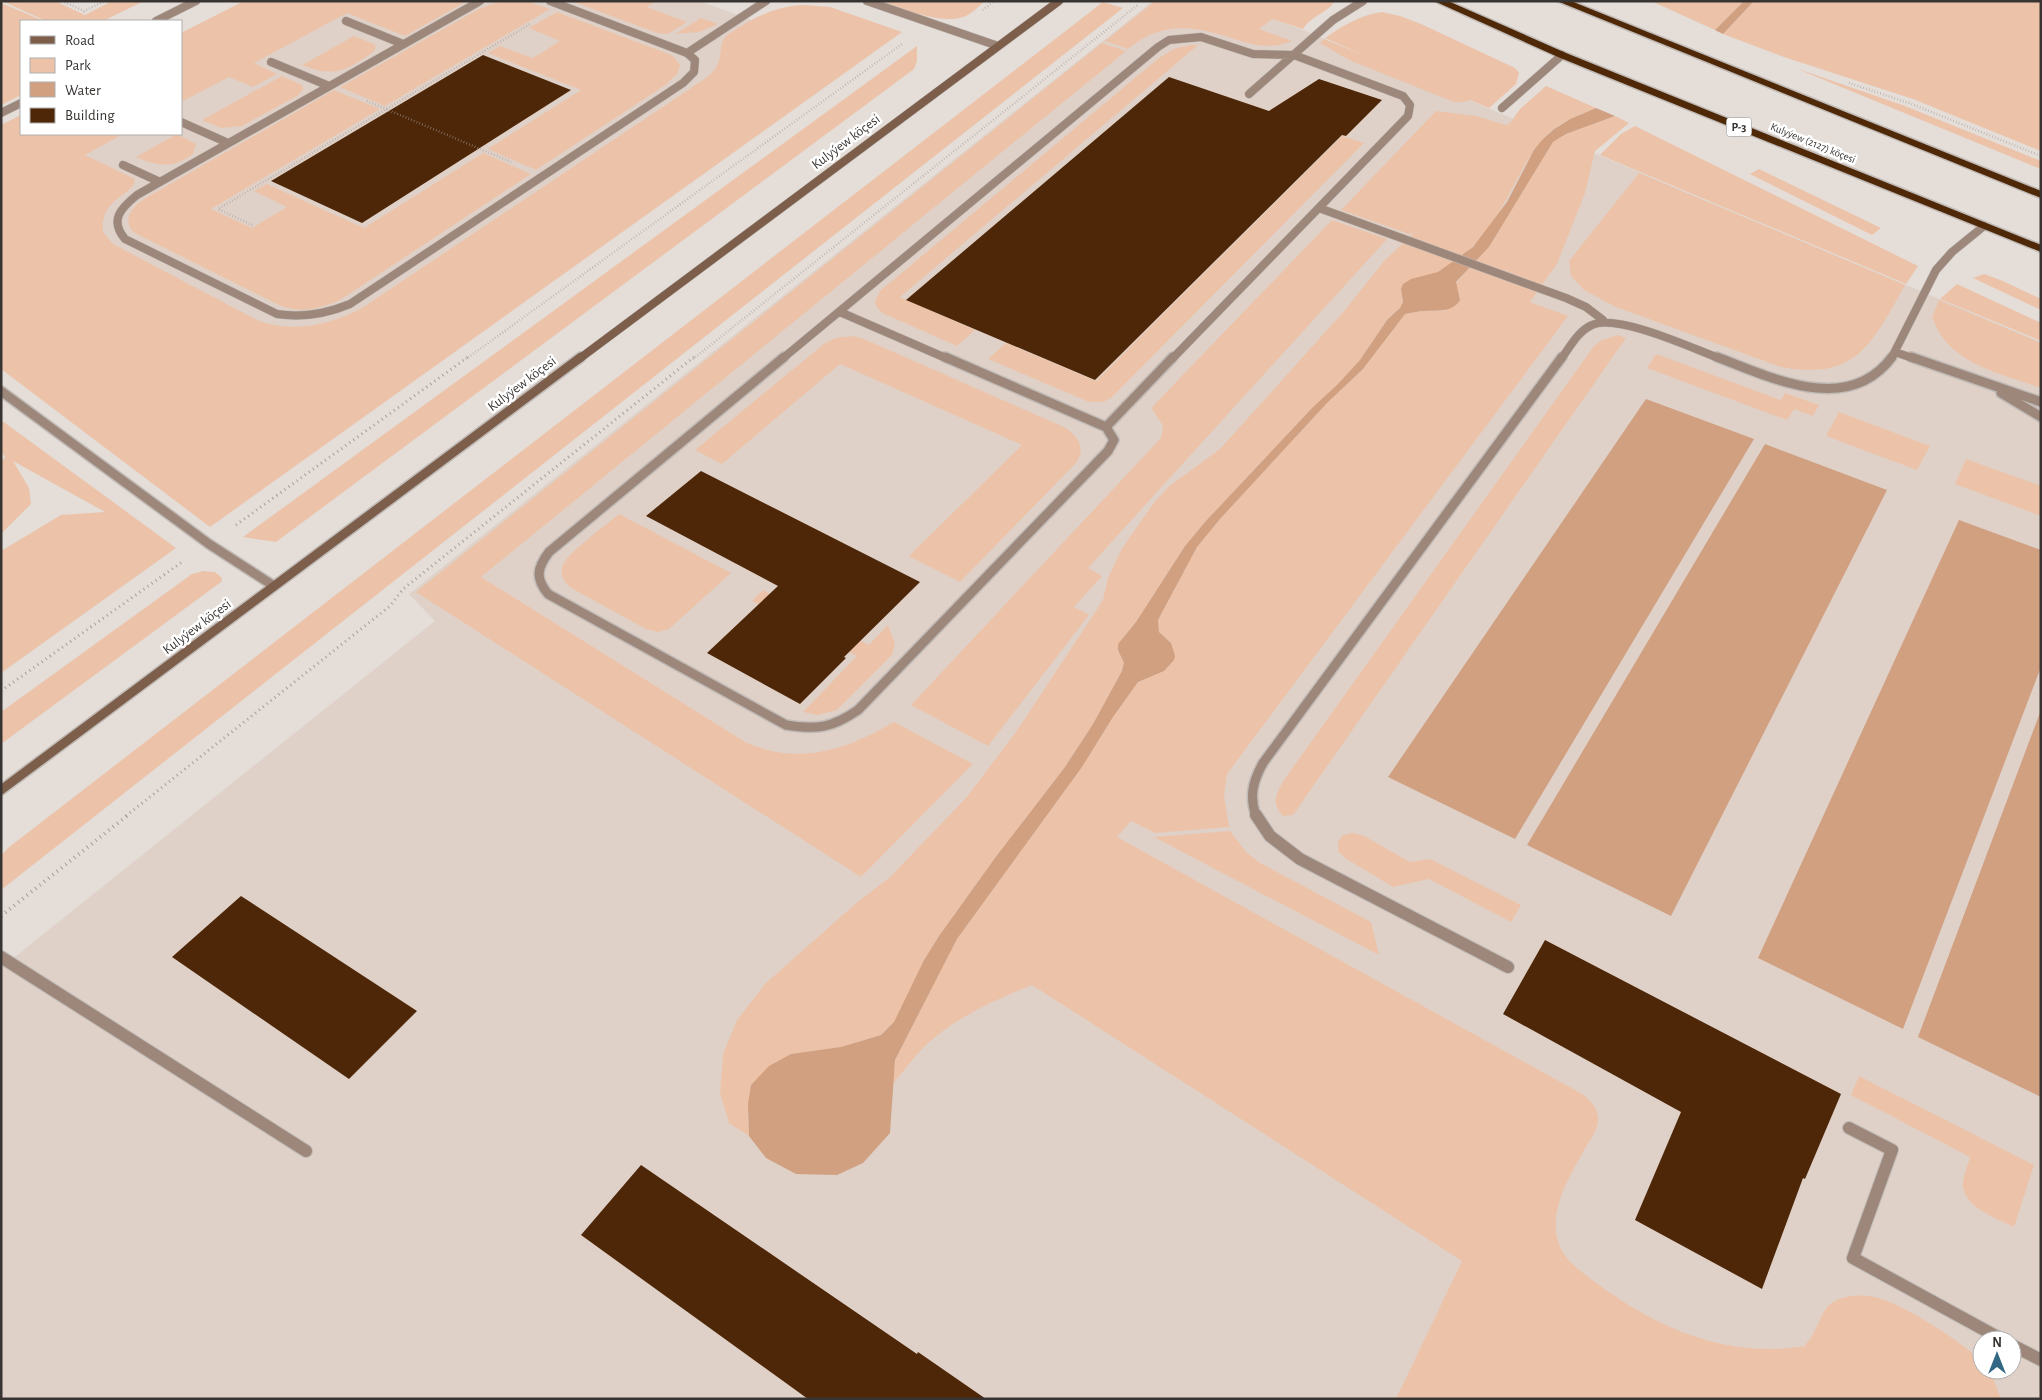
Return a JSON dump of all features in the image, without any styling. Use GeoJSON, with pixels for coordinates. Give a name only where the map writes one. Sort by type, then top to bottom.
{"type":"FeatureCollection","features":[{"type":"Feature","properties":{"kind":"highway","name":"Kulyýew (2127) köçesi"},"geometry":{"type":"LineString","coordinates":[[1438,1],[1562,55],[2041,249]]}},
{"type":"Feature","properties":{"kind":"highway"},"geometry":{"type":"LineString","coordinates":[[1562,1],[2041,195]]}},
{"type":"Feature","properties":{"kind":"street","name":"Kulyýew köçesi"},"geometry":{"type":"LineString","coordinates":[[1,790],[1058,1]]}},
{"type":"Feature","properties":{"kind":"lane"},"geometry":{"type":"LineString","coordinates":[[158,20],[196,1]]}},
{"type":"Feature","properties":{"kind":"lane"},"geometry":{"type":"LineString","coordinates":[[480,1],[137,195],[120,212],[116,224],[120,234],[125,239],[268,311],[296,316],[325,313],[350,304],[683,83],[694,72],[696,64],[692,56],[687,53],[550,1]]}},
{"type":"Feature","properties":{"kind":"lane"},"geometry":{"type":"LineString","coordinates":[[687,53],[766,1]]}},
{"type":"Feature","properties":{"kind":"lane"},"geometry":{"type":"LineString","coordinates":[[867,1],[998,46]]}},
{"type":"Feature","properties":{"kind":"lane"},"geometry":{"type":"LineString","coordinates":[[1250,94],[1333,20],[1363,1]]}},
{"type":"Feature","properties":{"kind":"lane"},"geometry":{"type":"LineString","coordinates":[[346,21],[403,44]]}},
{"type":"Feature","properties":{"kind":"lane"},"geometry":{"type":"LineString","coordinates":[[840,312],[1106,428],[1112,432],[1114,440],[1108,451],[858,710],[844,721],[826,729],[804,729],[786,726],[548,594],[539,584],[537,573],[541,563],[549,552],[1158,47],[1169,40],[1201,37],[1253,54],[1294,55],[1403,96],[1409,103],[1411,110],[1408,116],[1106,428]]}},
{"type":"Feature","properties":{"kind":"lane"},"geometry":{"type":"LineString","coordinates":[[1502,108],[1562,55]]}},
{"type":"Feature","properties":{"kind":"lane"},"geometry":{"type":"LineString","coordinates":[[271,62],[329,86]]}},
{"type":"Feature","properties":{"kind":"lane"},"geometry":{"type":"LineString","coordinates":[[1,113],[20,103]]}},
{"type":"Feature","properties":{"kind":"lane"},"geometry":{"type":"LineString","coordinates":[[182,122],[228,143]]}},
{"type":"Feature","properties":{"kind":"lane"},"geometry":{"type":"LineString","coordinates":[[123,165],[160,182]]}},
{"type":"Feature","properties":{"kind":"lane"},"geometry":{"type":"LineString","coordinates":[[1319,208],[1566,298],[1586,307],[1604,320],[1620,323],[1782,381],[1840,390],[1861,384],[1877,376],[1896,352],[1923,292],[1937,268],[1950,254],[1984,226]]}},
{"type":"Feature","properties":{"kind":"lane"},"geometry":{"type":"LineString","coordinates":[[1508,967],[1300,859],[1280,846],[1267,834],[1256,818],[1252,797],[1254,780],[1263,763],[1581,332],[1590,325],[1604,320]]}},
{"type":"Feature","properties":{"kind":"lane"},"geometry":{"type":"LineString","coordinates":[[1896,352],[2041,402]]}},
{"type":"Feature","properties":{"kind":"lane"},"geometry":{"type":"LineString","coordinates":[[1985,383],[2041,417]]}},
{"type":"Feature","properties":{"kind":"lane"},"geometry":{"type":"LineString","coordinates":[[1,390],[209,544],[274,586]]}},
{"type":"Feature","properties":{"kind":"lane"},"geometry":{"type":"LineString","coordinates":[[1,957],[306,1151]]}},
{"type":"Feature","properties":{"kind":"lane"},"geometry":{"type":"LineString","coordinates":[[1849,1128],[1892,1150],[1852,1258],[1985,1330]]}},
{"type":"Feature","properties":{"kind":"lane"},"geometry":{"type":"LineString","coordinates":[[2022,1350],[2041,1360]]}},
{"type":"Feature","properties":{"kind":"path"},"geometry":{"type":"LineString","coordinates":[[62,1],[84,11],[105,1]]}},
{"type":"Feature","properties":{"kind":"path"},"geometry":{"type":"LineString","coordinates":[[1,916],[390,606],[403,589],[1139,4]]}},
{"type":"Feature","properties":{"kind":"path"},"geometry":{"type":"LineString","coordinates":[[252,225],[218,209],[536,20]]}},
{"type":"Feature","properties":{"kind":"path"},"geometry":{"type":"LineString","coordinates":[[234,526],[909,39]]}},
{"type":"Feature","properties":{"kind":"path"},"geometry":{"type":"LineString","coordinates":[[362,99],[516,164]]}},
{"type":"Feature","properties":{"kind":"path"},"geometry":{"type":"LineString","coordinates":[[1,691],[187,558]]}},
{"type":"Feature","properties":{"kind":"shaded area"},"geometry":{"type":"Polygon","coordinates":[[[261,1],[699,1],[818,44],[296,405],[1,249],[1,136],[20,126],[20,135],[182,135],[182,41],[261,1]]]}},
{"type":"Feature","properties":{"kind":"shaded area"},"geometry":{"type":"Polygon","coordinates":[[[1153,1],[1223,1],[1303,30],[2041,342],[2041,1399],[1,1399],[1,968],[435,621],[409,594],[1153,1]]]}},
{"type":"Feature","properties":{"kind":"green space"},"geometry":{"type":"Polygon","coordinates":[[[2,1],[55,1],[85,15],[112,1],[144,1],[105,20],[44,20],[2,1]]]}},
{"type":"Feature","properties":{"kind":"green space"},"geometry":{"type":"Polygon","coordinates":[[[244,1],[467,1],[405,36],[347,13],[254,63],[277,74],[253,87],[229,77],[182,101],[182,32],[244,1]]]}},
{"type":"Feature","properties":{"kind":"green space"},"geometry":{"type":"Polygon","coordinates":[[[526,1],[550,9],[385,106],[340,87],[479,9],[495,3],[526,1]]]}},
{"type":"Feature","properties":{"kind":"green space"},"geometry":{"type":"Polygon","coordinates":[[[571,1],[656,1],[647,7],[687,22],[668,34],[657,33],[571,1]]]}},
{"type":"Feature","properties":{"kind":"green space"},"geometry":{"type":"Polygon","coordinates":[[[879,1],[985,1],[963,17],[944,19],[921,15],[879,1]]]}},
{"type":"Feature","properties":{"kind":"green space"},"geometry":{"type":"Polygon","coordinates":[[[1155,1],[1335,1],[1303,29],[1272,19],[1259,29],[1292,41],[1272,46],[1253,44],[1202,30],[1180,28],[1169,29],[1148,36],[1128,49],[1105,41],[1155,1]]]}},
{"type":"Feature","properties":{"kind":"green space"},"geometry":{"type":"Polygon","coordinates":[[[1651,1],[1744,1],[1715,30],[1651,1]]]}},
{"type":"Feature","properties":{"kind":"green space"},"geometry":{"type":"Polygon","coordinates":[[[1754,1],[2041,1],[2041,151],[1913,99],[1784,57],[1723,34],[1754,1]]]}},
{"type":"Feature","properties":{"kind":"green space"},"geometry":{"type":"Polygon","coordinates":[[[1103,2],[1123,8],[1,890],[1,856],[8,848],[1103,2]]]}},
{"type":"Feature","properties":{"kind":"green space"},"geometry":{"type":"Polygon","coordinates":[[[1,3],[42,20],[20,20],[20,96],[1,105],[1,3]]]}},
{"type":"Feature","properties":{"kind":"green space"},"geometry":{"type":"Polygon","coordinates":[[[795,6],[830,7],[902,32],[210,527],[1,369],[1,125],[20,116],[20,135],[121,135],[85,155],[135,179],[129,190],[111,204],[106,211],[103,220],[103,232],[113,244],[259,321],[272,325],[299,327],[325,323],[362,308],[709,76],[718,65],[725,37],[769,12],[795,6]]]}},
{"type":"Feature","properties":{"kind":"green space"},"geometry":{"type":"Polygon","coordinates":[[[557,12],[669,54],[680,65],[678,73],[664,86],[536,170],[488,149],[581,90],[488,53],[500,46],[533,58],[560,41],[529,28],[557,12]]]}},
{"type":"Feature","properties":{"kind":"green space"},"geometry":{"type":"Polygon","coordinates":[[[1382,12],[1421,24],[1515,68],[1519,73],[1516,84],[1489,108],[1470,100],[1454,102],[1349,60],[1320,43],[1324,39],[1363,55],[1325,38],[1359,18],[1382,12]]]}},
{"type":"Feature","properties":{"kind":"green space"},"geometry":{"type":"Polygon","coordinates":[[[701,18],[718,24],[699,32],[675,34],[701,18]]]}},
{"type":"Feature","properties":{"kind":"green space"},"geometry":{"type":"Polygon","coordinates":[[[354,36],[374,44],[376,47],[374,51],[348,68],[332,72],[302,65],[354,36]]]}},
{"type":"Feature","properties":{"kind":"green space"},"geometry":{"type":"Polygon","coordinates":[[[1102,43],[1126,51],[481,577],[747,743],[767,750],[805,754],[841,747],[894,722],[973,764],[861,877],[416,592],[1102,43]]]}},
{"type":"Feature","properties":{"kind":"green space"},"geometry":{"type":"Polygon","coordinates":[[[1198,45],[900,297],[975,330],[957,346],[882,313],[876,306],[875,301],[880,291],[1159,58],[1176,48],[1198,45]]]}},
{"type":"Feature","properties":{"kind":"green space"},"geometry":{"type":"Polygon","coordinates":[[[917,46],[917,61],[914,69],[276,542],[243,537],[917,46]]]}},
{"type":"Feature","properties":{"kind":"green space"},"geometry":{"type":"Polygon","coordinates":[[[1795,68],[1905,106],[2041,161],[2041,169],[1795,68]]]}},
{"type":"Feature","properties":{"kind":"green space"},"geometry":{"type":"Polygon","coordinates":[[[282,76],[302,85],[303,90],[297,96],[242,126],[221,128],[202,120],[282,76]]]}},
{"type":"Feature","properties":{"kind":"green space"},"geometry":{"type":"Polygon","coordinates":[[[1546,86],[1596,108],[1564,122],[1543,139],[1532,153],[1495,219],[1484,234],[1468,250],[1443,270],[1415,279],[1401,289],[1403,302],[1400,308],[1387,320],[1360,360],[1337,386],[1313,407],[1205,522],[1185,546],[1136,622],[1118,644],[1118,650],[1124,663],[1122,671],[1093,724],[1065,767],[995,858],[939,936],[924,960],[894,1023],[881,1035],[841,1047],[748,1104],[749,1136],[729,1123],[720,1093],[723,1054],[737,1020],[766,983],[854,905],[890,877],[966,798],[1016,732],[1103,600],[1108,578],[1121,550],[1153,504],[1168,487],[1220,449],[1345,310],[1384,261],[1414,233],[1409,234],[1341,210],[1436,111],[1476,116],[1506,125],[1511,122],[1520,109],[1546,86]]]}},
{"type":"Feature","properties":{"kind":"green space"},"geometry":{"type":"Polygon","coordinates":[[[334,90],[380,109],[211,209],[252,228],[287,207],[254,191],[267,184],[364,228],[483,153],[531,174],[340,300],[310,309],[294,309],[279,305],[133,232],[128,218],[132,210],[144,199],[334,90]]]}},
{"type":"Feature","properties":{"kind":"green space"},"geometry":{"type":"Polygon","coordinates":[[[1615,116],[1629,123],[1595,151],[1585,193],[1557,264],[1530,302],[1568,316],[1227,774],[1224,796],[1229,827],[1155,833],[1131,821],[1117,837],[1584,1095],[1596,1110],[1597,1124],[1559,1201],[1556,1226],[1557,1238],[1563,1253],[1574,1265],[1622,1301],[1646,1315],[1696,1337],[1722,1344],[1749,1348],[1777,1349],[1805,1346],[1825,1310],[1835,1301],[1852,1296],[1875,1297],[1916,1315],[1961,1344],[1972,1353],[1972,1380],[1994,1380],[2001,1399],[1396,1399],[1462,1261],[1032,985],[974,1011],[947,1028],[923,1048],[893,1084],[895,1060],[957,939],[1082,767],[1113,717],[1138,682],[1164,671],[1171,643],[1159,632],[1158,620],[1197,547],[1220,519],[1327,403],[1363,369],[1405,314],[1422,311],[1444,311],[1460,300],[1456,283],[1489,247],[1553,142],[1566,134],[1615,116]]]}},
{"type":"Feature","properties":{"kind":"green space"},"geometry":{"type":"Polygon","coordinates":[[[1635,126],[1918,266],[1906,284],[1600,155],[1621,134],[1635,126]]]}},
{"type":"Feature","properties":{"kind":"green space"},"geometry":{"type":"Polygon","coordinates":[[[175,135],[196,144],[193,154],[186,159],[172,164],[158,164],[136,157],[175,135]]]}},
{"type":"Feature","properties":{"kind":"green space"},"geometry":{"type":"Polygon","coordinates":[[[1342,136],[1364,143],[1111,398],[1103,402],[1089,402],[988,359],[1006,343],[1096,381],[1342,136]]]}},
{"type":"Feature","properties":{"kind":"green space"},"geometry":{"type":"Polygon","coordinates":[[[1759,169],[1881,228],[1872,235],[1750,174],[1759,169]]]}},
{"type":"Feature","properties":{"kind":"green space"},"geometry":{"type":"Polygon","coordinates":[[[1639,173],[1905,285],[1882,325],[1871,341],[1859,353],[1844,363],[1827,368],[1807,370],[1781,367],[1616,307],[1584,290],[1571,276],[1569,261],[1639,173]]]}},
{"type":"Feature","properties":{"kind":"green space"},"geometry":{"type":"Polygon","coordinates":[[[1332,220],[1387,239],[1088,568],[1102,576],[1074,607],[1089,615],[988,746],[911,705],[1161,438],[1163,426],[1152,409],[1154,405],[1332,220]]]}},
{"type":"Feature","properties":{"kind":"green space"},"geometry":{"type":"Polygon","coordinates":[[[1984,274],[2041,299],[2041,310],[1973,278],[1984,274]]]}},
{"type":"Feature","properties":{"kind":"green space"},"geometry":{"type":"Polygon","coordinates":[[[1957,284],[2041,323],[2041,341],[1940,299],[1957,284]]]}},
{"type":"Feature","properties":{"kind":"green space"},"geometry":{"type":"Polygon","coordinates":[[[1939,300],[2041,343],[2041,388],[1992,371],[1962,356],[1950,346],[1940,333],[1932,317],[1939,300]]]}},
{"type":"Feature","properties":{"kind":"green space"},"geometry":{"type":"Polygon","coordinates":[[[1618,335],[1626,338],[1293,815],[1283,816],[1277,806],[1276,797],[1286,777],[1594,346],[1602,340],[1618,335]]]}},
{"type":"Feature","properties":{"kind":"green space"},"geometry":{"type":"Polygon","coordinates":[[[853,336],[864,339],[1066,428],[1080,444],[1079,458],[1076,463],[960,582],[909,556],[1022,445],[840,364],[722,464],[695,450],[825,343],[836,338],[853,336]]]}},
{"type":"Feature","properties":{"kind":"green space"},"geometry":{"type":"Polygon","coordinates":[[[1656,354],[1781,400],[1785,393],[1819,405],[1813,416],[1794,409],[1787,420],[1647,368],[1656,354]]]}},
{"type":"Feature","properties":{"kind":"green space"},"geometry":{"type":"Polygon","coordinates":[[[1839,412],[1930,446],[1917,470],[1826,436],[1839,412]]]}},
{"type":"Feature","properties":{"kind":"green space"},"geometry":{"type":"Polygon","coordinates":[[[1,420],[176,548],[1,673],[1,551],[61,515],[105,512],[13,461],[29,488],[31,504],[1,534],[1,461],[5,458],[1,449],[1,420]]]}},
{"type":"Feature","properties":{"kind":"green space"},"geometry":{"type":"Polygon","coordinates":[[[1966,459],[2041,486],[2041,516],[1955,484],[1966,459]]]}},
{"type":"Feature","properties":{"kind":"green space"},"geometry":{"type":"Polygon","coordinates":[[[619,514],[731,573],[669,629],[658,632],[646,629],[571,588],[562,576],[562,567],[571,554],[619,514]]]}},
{"type":"Feature","properties":{"kind":"green space"},"geometry":{"type":"Polygon","coordinates":[[[203,571],[215,572],[222,578],[221,582],[1,744],[1,712],[192,574],[203,571]]]}},
{"type":"Feature","properties":{"kind":"green space"},"geometry":{"type":"Polygon","coordinates":[[[763,590],[869,645],[888,625],[895,643],[892,655],[837,710],[818,715],[803,712],[857,656],[752,601],[763,590]]]}},
{"type":"Feature","properties":{"kind":"green space"},"geometry":{"type":"Polygon","coordinates":[[[1230,831],[1247,853],[1260,863],[1371,922],[1379,955],[1154,837],[1230,831]]]}},
{"type":"Feature","properties":{"kind":"green space"},"geometry":{"type":"Polygon","coordinates":[[[1353,833],[1364,836],[1410,862],[1430,859],[1521,905],[1511,922],[1429,879],[1393,887],[1345,858],[1338,851],[1338,842],[1343,835],[1353,833]]]}},
{"type":"Feature","properties":{"kind":"green space"},"geometry":{"type":"Polygon","coordinates":[[[1859,1076],[2034,1165],[2014,1227],[1976,1207],[1965,1194],[1963,1179],[1970,1157],[1851,1095],[1859,1076]]]}},
{"type":"Feature","properties":{"kind":"water"},"geometry":{"type":"Polygon","coordinates":[[[1744,1],[1754,1],[1723,34],[1715,30],[1744,1]]]}},
{"type":"Feature","properties":{"kind":"water"},"geometry":{"type":"Polygon","coordinates":[[[1596,108],[1615,116],[1566,134],[1553,142],[1489,247],[1456,282],[1460,300],[1457,304],[1444,310],[1405,314],[1363,369],[1327,403],[1220,519],[1197,547],[1158,620],[1159,632],[1171,643],[1175,656],[1174,660],[1164,671],[1138,682],[1113,717],[1082,767],[957,939],[895,1060],[890,1133],[863,1163],[837,1175],[796,1174],[766,1158],[749,1136],[748,1104],[751,1085],[769,1066],[791,1054],[841,1047],[881,1035],[894,1022],[924,960],[939,936],[995,858],[1065,767],[1093,724],[1122,671],[1124,663],[1118,650],[1118,644],[1136,622],[1185,546],[1205,522],[1313,407],[1360,360],[1387,320],[1400,308],[1403,302],[1401,289],[1403,284],[1411,279],[1438,272],[1473,247],[1507,202],[1534,150],[1542,140],[1554,129],[1570,119],[1596,108]]]}},
{"type":"Feature","properties":{"kind":"water"},"geometry":{"type":"Polygon","coordinates":[[[1646,399],[1754,439],[1515,839],[1388,777],[1646,399]]]}},
{"type":"Feature","properties":{"kind":"water"},"geometry":{"type":"Polygon","coordinates":[[[1765,444],[1887,490],[1671,916],[1527,845],[1765,444]]]}},
{"type":"Feature","properties":{"kind":"water"},"geometry":{"type":"Polygon","coordinates":[[[1959,520],[2041,550],[2041,667],[1903,1029],[1758,958],[1959,520]]]}},
{"type":"Feature","properties":{"kind":"water"},"geometry":{"type":"Polygon","coordinates":[[[2041,710],[2041,1097],[1918,1037],[2041,710]]]}},
{"type":"Feature","properties":{"kind":"building"},"geometry":{"type":"Polygon","coordinates":[[[483,55],[571,90],[362,223],[271,181],[483,55]]]}},
{"type":"Feature","properties":{"kind":"building"},"geometry":{"type":"Polygon","coordinates":[[[1169,77],[1269,111],[1319,79],[1382,100],[1346,136],[1342,135],[1095,380],[906,300],[1169,77]]]}},
{"type":"Feature","properties":{"kind":"building"},"geometry":{"type":"Polygon","coordinates":[[[701,471],[920,582],[844,657],[846,658],[800,704],[707,653],[778,586],[646,516],[701,471]]]}},
{"type":"Feature","properties":{"kind":"building"},"geometry":{"type":"Polygon","coordinates":[[[241,896],[417,1011],[349,1079],[172,957],[241,896]]]}},
{"type":"Feature","properties":{"kind":"building"},"geometry":{"type":"Polygon","coordinates":[[[1545,940],[1841,1094],[1805,1179],[1803,1178],[1762,1289],[1635,1220],[1681,1112],[1503,1014],[1545,940]]]}},
{"type":"Feature","properties":{"kind":"building"},"geometry":{"type":"Polygon","coordinates":[[[641,1165],[986,1399],[808,1399],[581,1235],[641,1165]]]}}]}
